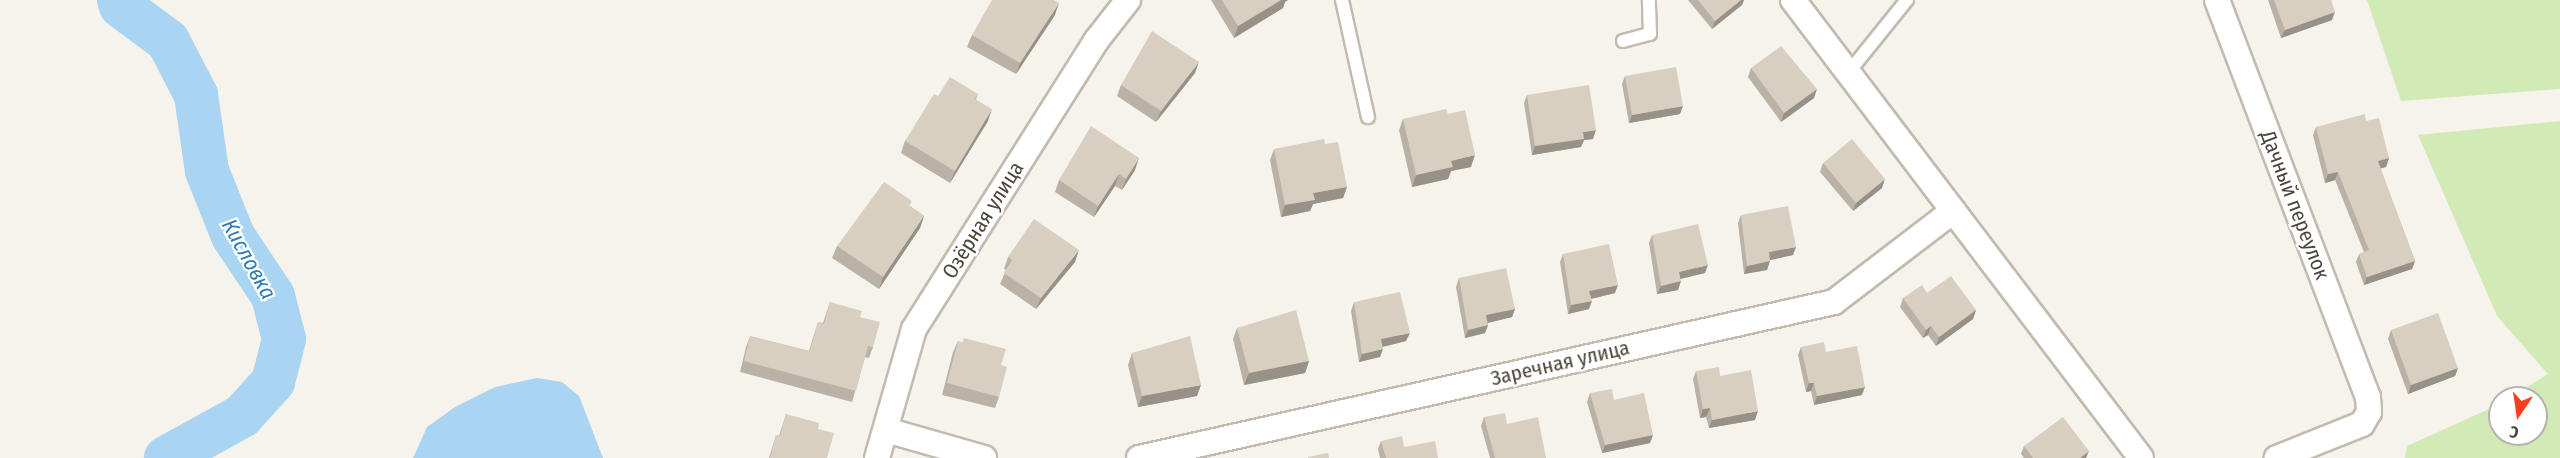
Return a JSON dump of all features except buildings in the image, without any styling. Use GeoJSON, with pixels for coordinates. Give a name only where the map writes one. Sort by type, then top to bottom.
{"type":"FeatureCollection","features":[{"type":"Feature","properties":{"kind":"street","name":"Озёрная улица"},"geometry":{"type":"LineString","coordinates":[[878,458],[914,329],[1096,41],[1128,0]]}},
{"type":"Feature","properties":{"kind":"street"},"geometry":{"type":"LineString","coordinates":[[1792,0],[2141,458]]}},
{"type":"Feature","properties":{"kind":"street","name":"Дачный переулок"},"geometry":{"type":"LineString","coordinates":[[2217,0],[2368,397],[2368,412],[2362,424],[2277,458]]}},
{"type":"Feature","properties":{"kind":"street","name":"Заречная улица"},"geometry":{"type":"LineString","coordinates":[[1139,458],[1834,302],[1953,211]]}},
{"type":"Feature","properties":{"kind":"street"},"geometry":{"type":"LineString","coordinates":[[885,430],[984,458]]}},
{"type":"Feature","properties":{"kind":"lane"},"geometry":{"type":"LineString","coordinates":[[1342,0],[1368,117]]}},
{"type":"Feature","properties":{"kind":"lane"},"geometry":{"type":"LineString","coordinates":[[1623,41],[1650,34],[1649,0]]}},
{"type":"Feature","properties":{"kind":"lane"},"geometry":{"type":"LineString","coordinates":[[1848,73],[1907,0]]}},
{"type":"Feature","properties":{"kind":"green space"},"geometry":{"type":"Polygon","coordinates":[[[2367,0],[2560,0],[2560,89],[2401,101],[2367,0]]]}},
{"type":"Feature","properties":{"kind":"green space"},"geometry":{"type":"Polygon","coordinates":[[[2560,121],[2560,458],[2405,458],[2407,446],[2488,409],[2488,446],[2548,446],[2548,386],[2529,386],[2548,374],[2497,316],[2418,135],[2560,121]]]}},
{"type":"Feature","properties":{"kind":"water"},"geometry":{"type":"Polygon","coordinates":[[[537,378],[562,382],[579,396],[603,458],[413,458],[427,427],[455,407],[495,387],[537,378]]]}},
{"type":"Feature","properties":{"kind":"waterway","name":"Кисловка"},"geometry":{"type":"LineString","coordinates":[[119,0],[121,6],[168,41],[196,95],[207,171],[233,236],[273,296],[284,339],[273,382],[242,416],[166,458]]}}]}
